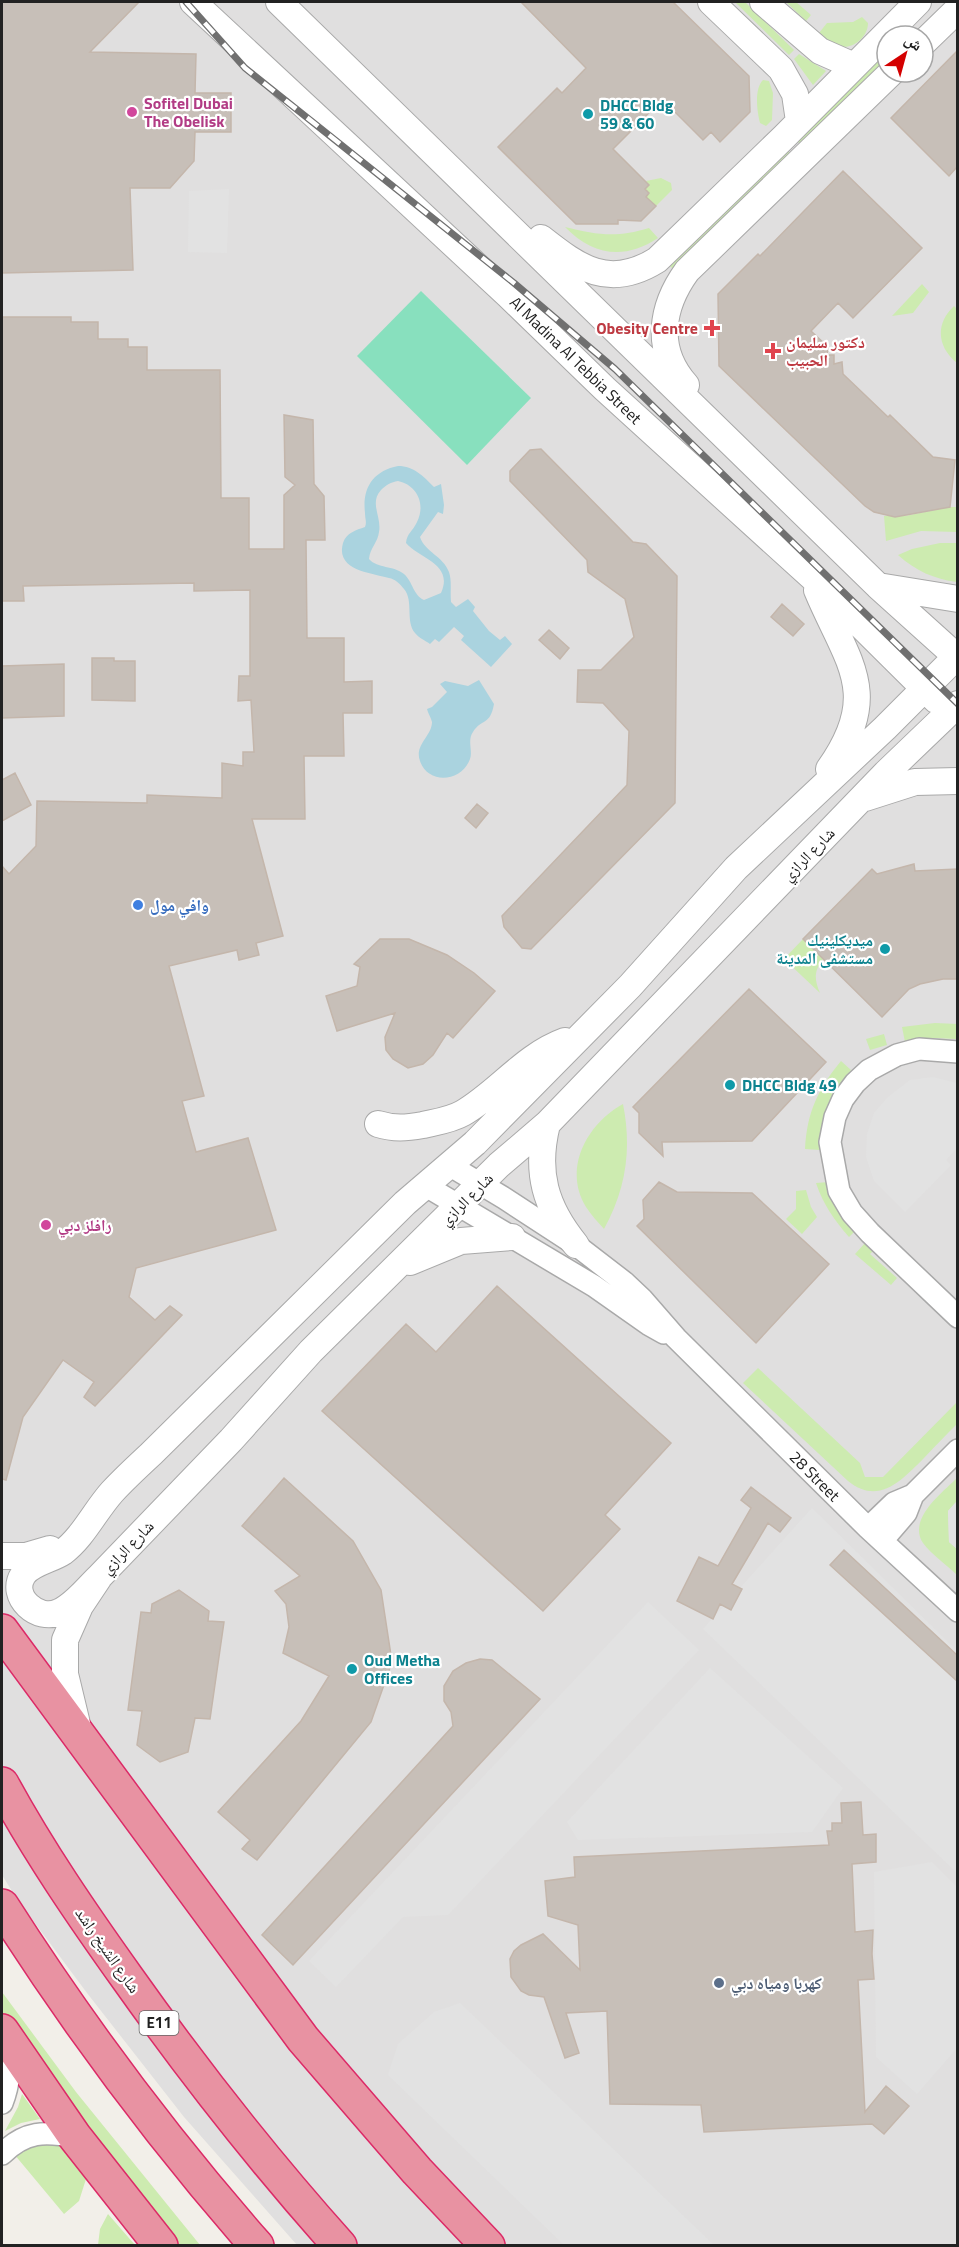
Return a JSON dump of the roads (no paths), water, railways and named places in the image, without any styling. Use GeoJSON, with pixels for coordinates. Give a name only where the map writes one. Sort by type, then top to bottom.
{"type":"FeatureCollection","features":[{"type":"Feature","properties":{"kind":"highway"},"geometry":{"type":"LineString","coordinates":[[2,1630],[303,2039],[417,2171],[488,2246]]}},
{"type":"Feature","properties":{"kind":"highway","name":"شارع الشيخ راشد"},"geometry":{"type":"LineString","coordinates":[[2,1784],[86,1921],[159,2023],[232,2119],[340,2246]]}},
{"type":"Feature","properties":{"kind":"highway"},"geometry":{"type":"LineString","coordinates":[[2,1906],[66,2003],[145,2110],[256,2246]]}},
{"type":"Feature","properties":{"kind":"highway"},"geometry":{"type":"LineString","coordinates":[[5,2038],[75,2137],[161,2246]]}},
{"type":"Feature","properties":{"kind":"street","name":"Al Madina Al Tebbia Street"},"geometry":{"type":"LineString","coordinates":[[193,2],[500,287],[605,389],[813,578],[924,688],[955,712]]}},
{"type":"Feature","properties":{"kind":"street"},"geometry":{"type":"LineString","coordinates":[[279,2],[878,586],[957,656]]}},
{"type":"Feature","properties":{"kind":"street"},"geometry":{"type":"LineString","coordinates":[[711,2],[781,69],[795,94],[799,121]]}},
{"type":"Feature","properties":{"kind":"street"},"geometry":{"type":"LineString","coordinates":[[764,2],[820,51],[854,66]]}},
{"type":"Feature","properties":{"kind":"street"},"geometry":{"type":"LineString","coordinates":[[478,197],[499,205],[576,265],[603,273],[631,272],[645,267],[657,260],[918,2]]}},
{"type":"Feature","properties":{"kind":"street"},"geometry":{"type":"LineString","coordinates":[[935,31],[957,9]]}},
{"type":"Feature","properties":{"kind":"street"},"geometry":{"type":"LineString","coordinates":[[701,413],[699,400],[676,374],[668,355],[665,319],[675,287],[687,271],[880,84]]}},
{"type":"Feature","properties":{"kind":"street"},"geometry":{"type":"LineString","coordinates":[[806,801],[834,762],[847,739],[856,713],[857,686],[849,655],[828,616],[813,578]]}},
{"type":"Feature","properties":{"kind":"street"},"geometry":{"type":"LineString","coordinates":[[878,586],[957,599]]}},
{"type":"Feature","properties":{"kind":"street","name":"شارع الرازي"},"geometry":{"type":"LineString","coordinates":[[2,1556],[26,1556],[49,1550],[79,1534],[112,1492],[396,1211],[475,1143],[630,986],[736,868],[885,728],[957,656]]}},
{"type":"Feature","properties":{"kind":"street","name":"شارع الرازي"},"geometry":{"type":"LineString","coordinates":[[81,1737],[65,1674],[65,1640],[80,1606],[100,1576],[231,1440],[311,1351],[481,1184],[547,1124],[859,801],[955,712]]}},
{"type":"Feature","properties":{"kind":"street"},"geometry":{"type":"LineString","coordinates":[[859,801],[915,782],[957,781]]}},
{"type":"Feature","properties":{"kind":"street"},"geometry":{"type":"LineString","coordinates":[[378,1124],[402,1129],[448,1119],[462,1113],[523,1064],[551,1047],[579,1036]]}},
{"type":"Feature","properties":{"kind":"street"},"geometry":{"type":"LineString","coordinates":[[957,1052],[919,1049],[897,1055],[869,1070],[843,1099],[835,1117],[831,1142],[839,1191],[852,1213],[957,1317]]}},
{"type":"Feature","properties":{"kind":"street"},"geometry":{"type":"LineString","coordinates":[[547,1124],[542,1155],[545,1191],[552,1211],[576,1245]]}},
{"type":"Feature","properties":{"kind":"street","name":"28 Street"},"geometry":{"type":"LineString","coordinates":[[449,1165],[576,1245],[642,1299],[675,1338],[875,1535],[957,1611]]}},
{"type":"Feature","properties":{"kind":"street","name":"28 Street"},"geometry":{"type":"LineString","coordinates":[[426,1186],[602,1291],[648,1324],[675,1338]]}},
{"type":"Feature","properties":{"kind":"street"},"geometry":{"type":"LineString","coordinates":[[381,1284],[412,1261],[453,1244],[478,1239],[512,1237]]}},
{"type":"Feature","properties":{"kind":"street"},"geometry":{"type":"LineString","coordinates":[[875,1535],[894,1503],[913,1495],[957,1449]]}},
{"type":"Feature","properties":{"kind":"street"},"geometry":{"type":"LineString","coordinates":[[79,1534],[63,1552],[24,1574],[20,1584],[22,1600],[36,1612],[52,1615],[67,1608],[100,1576]]}},
{"type":"Feature","properties":{"kind":"street"},"geometry":{"type":"LineString","coordinates":[[2,2103],[10,2070],[5,2038]]}},
{"type":"Feature","properties":{"kind":"street"},"geometry":{"type":"LineString","coordinates":[[2,2154],[22,2138],[39,2133],[57,2133],[75,2137]]}},
{"type":"Feature","properties":{"kind":"water"},"geometry":{"type":"Polygon","coordinates":[[[404,466],[414,470],[434,487],[441,484],[443,514],[438,512],[420,537],[449,572],[451,602],[456,607],[468,599],[475,607],[473,611],[489,631],[500,640],[505,636],[512,644],[491,667],[461,640],[464,636],[454,627],[439,642],[435,639],[430,644],[420,638],[410,623],[409,599],[401,585],[391,579],[357,569],[345,560],[342,552],[344,540],[352,532],[365,527],[365,496],[368,488],[376,476],[389,468],[404,466]],[[398,481],[391,483],[378,495],[376,505],[379,532],[369,559],[400,571],[420,598],[424,600],[441,593],[444,583],[443,575],[434,563],[406,543],[421,509],[415,491],[405,483],[398,481]]]}},
{"type":"Feature","properties":{"kind":"water"},"geometry":{"type":"Polygon","coordinates":[[[479,680],[494,704],[488,719],[471,735],[471,753],[466,767],[453,776],[445,778],[430,774],[420,761],[419,750],[432,722],[427,709],[447,692],[440,684],[445,681],[468,686],[479,680]]]}},
{"type":"Feature","properties":{"kind":"railway"},"geometry":{"type":"LineString","coordinates":[[186,2],[245,68],[514,283],[615,369],[958,704]]}},
{"type":"Feature","properties":{"kind":"place","name":"Sofitel Dubai The Obelisk"},"geometry":{"type":"Point","coordinates":[132,112]}},
{"type":"Feature","properties":{"kind":"place","name":"DHCC Bldg 59 & 60"},"geometry":{"type":"Point","coordinates":[588,114]}},
{"type":"Feature","properties":{"kind":"place","name":"Obesity Centre"},"geometry":{"type":"Point","coordinates":[712,328]}},
{"type":"Feature","properties":{"kind":"place","name":"دكتور سليمان الحبيب"},"geometry":{"type":"Point","coordinates":[773,351]}},
{"type":"Feature","properties":{"kind":"place","name":"وافي مول"},"geometry":{"type":"Point","coordinates":[138,905]}},
{"type":"Feature","properties":{"kind":"place","name":"ميديكلينيك مستشفى المدينة"},"geometry":{"type":"Point","coordinates":[885,949]}},
{"type":"Feature","properties":{"kind":"place","name":"DHCC Bldg 49"},"geometry":{"type":"Point","coordinates":[730,1085]}},
{"type":"Feature","properties":{"kind":"place","name":"رافلز دبي"},"geometry":{"type":"Point","coordinates":[46,1225]}},
{"type":"Feature","properties":{"kind":"place","name":"Oud Metha Offices"},"geometry":{"type":"Point","coordinates":[352,1669]}},
{"type":"Feature","properties":{"kind":"place","name":"كهربا ومياه دبي"},"geometry":{"type":"Point","coordinates":[719,1983]}}]}
